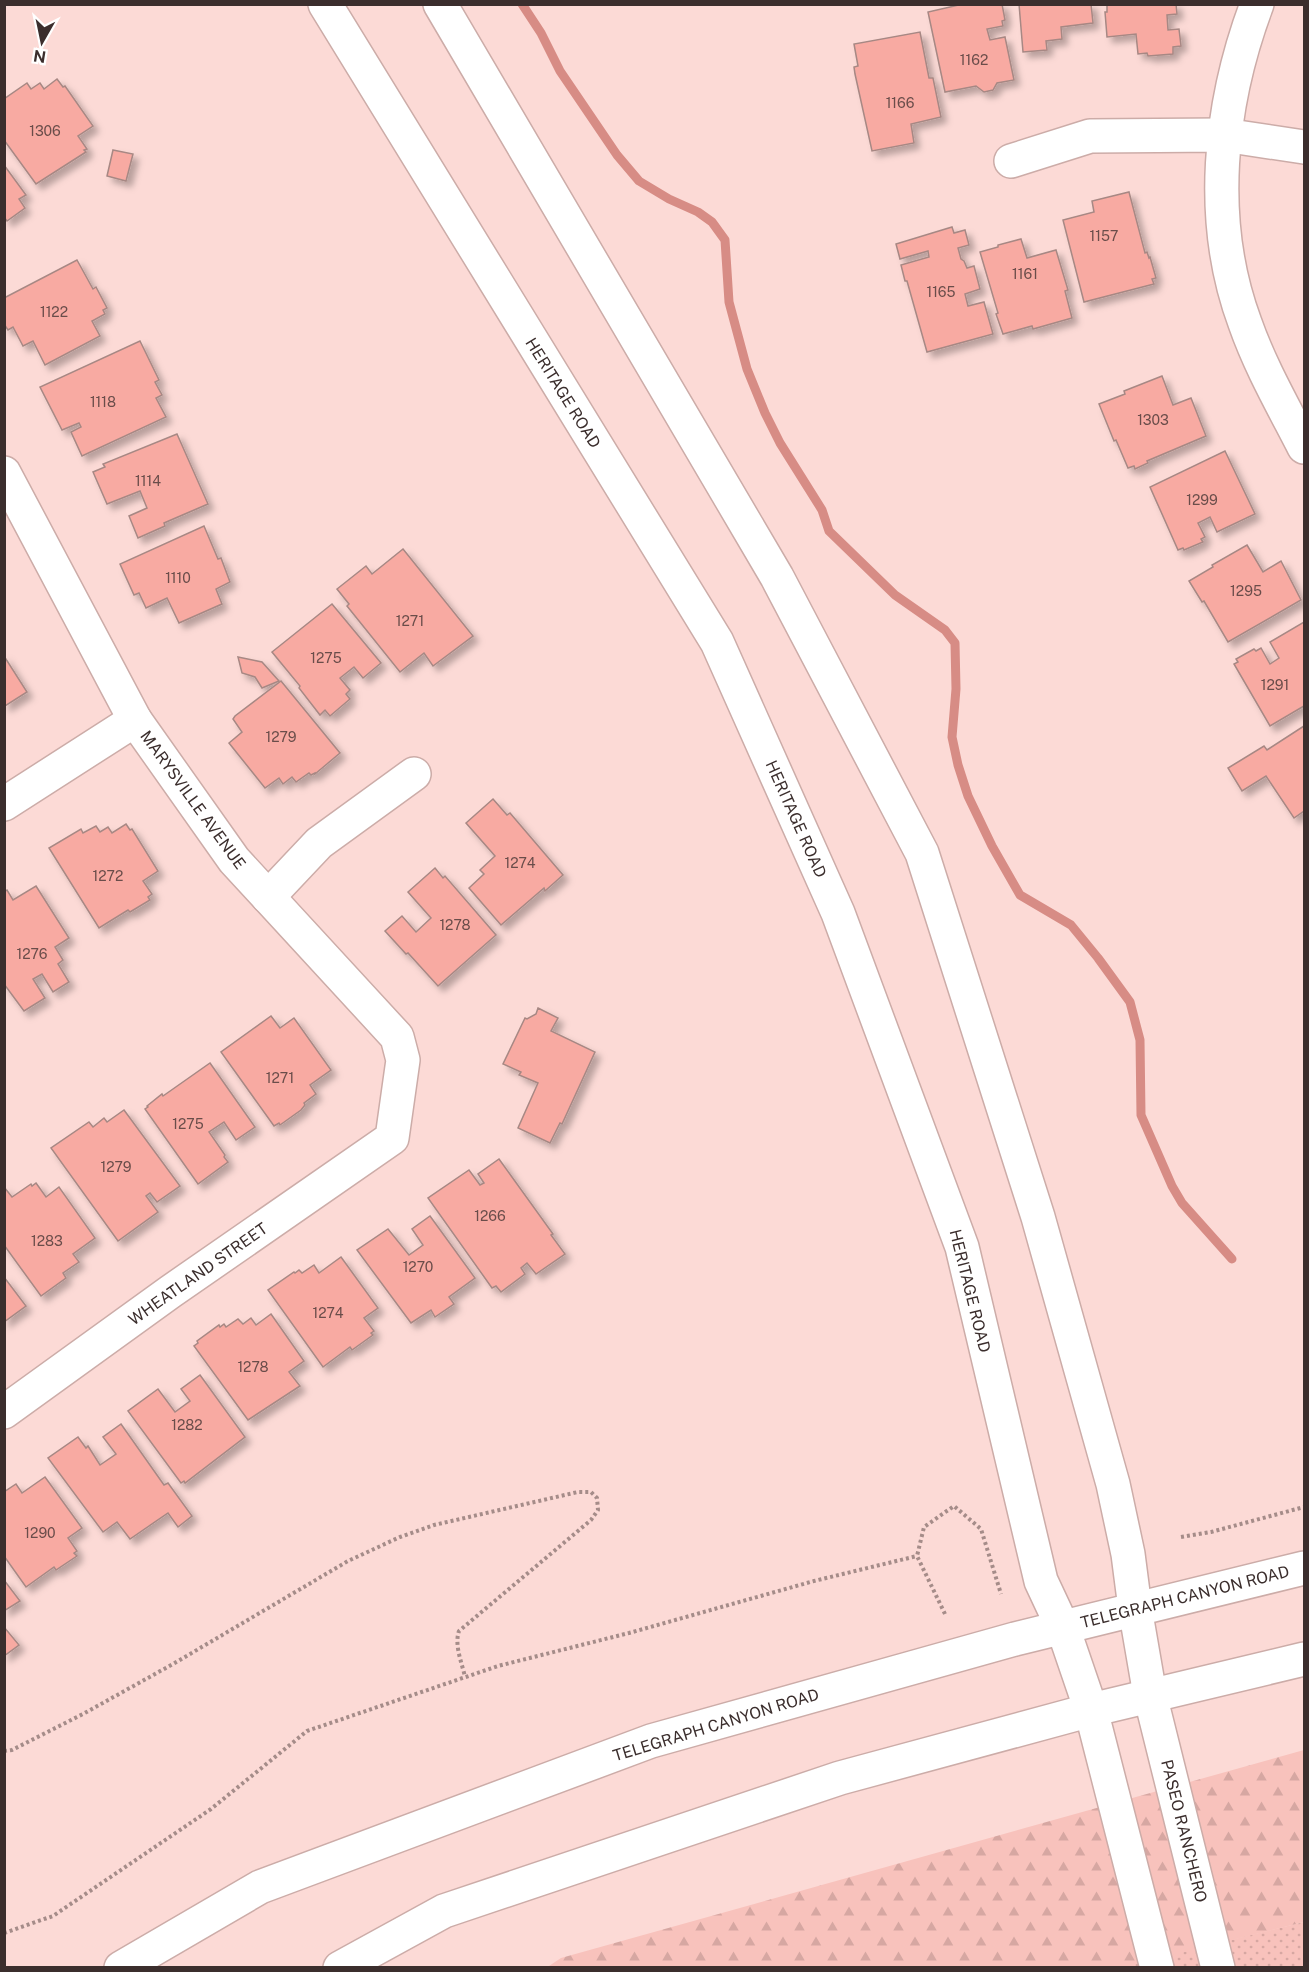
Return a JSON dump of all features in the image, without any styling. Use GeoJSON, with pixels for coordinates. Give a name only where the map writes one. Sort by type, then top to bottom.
{"type":"FeatureCollection","features":[{"type":"Feature","properties":{"kind":"main road","name":"HERITAGE ROAD"},"geometry":{"type":"LineString","coordinates":[[325,4],[717,642],[838,913],[962,1247],[1041,1581],[1063,1628],[1091,1710]]}},
{"type":"Feature","properties":{"kind":"main road"},"geometry":{"type":"LineString","coordinates":[[440,4],[777,577],[922,852],[1050,1262],[1113,1484],[1128,1554],[1150,1695]]}},
{"type":"Feature","properties":{"kind":"main road"},"geometry":{"type":"LineString","coordinates":[[1257,4],[1245,38],[1224,135],[1221,172],[1226,245],[1233,284],[1257,356],[1305,447]]}},
{"type":"Feature","properties":{"kind":"main road"},"geometry":{"type":"LineString","coordinates":[[1011,161],[1090,136],[1224,135],[1305,147]]}},
{"type":"Feature","properties":{"kind":"main road","name":"MARYSVILLE AVENUE"},"geometry":{"type":"LineString","coordinates":[[4,473],[135,720],[234,860],[397,1038],[403,1060],[392,1138]]}},
{"type":"Feature","properties":{"kind":"main road"},"geometry":{"type":"LineString","coordinates":[[4,804],[135,720]]}},
{"type":"Feature","properties":{"kind":"main road"},"geometry":{"type":"LineString","coordinates":[[268,897],[319,843],[414,774]]}},
{"type":"Feature","properties":{"kind":"main road","name":"WHEATLAND STREET"},"geometry":{"type":"LineString","coordinates":[[4,1412],[392,1138]]}},
{"type":"Feature","properties":{"kind":"main road","name":"TELEGRAPH CANYON ROAD"},"geometry":{"type":"LineString","coordinates":[[121,1968],[260,1887],[651,1741],[1015,1639],[1305,1568]]}},
{"type":"Feature","properties":{"kind":"main road"},"geometry":{"type":"LineString","coordinates":[[340,1968],[444,1911],[840,1778],[1091,1710],[1305,1659]]}},
{"type":"Feature","properties":{"kind":"main road","name":"PASEO RANCHERO"},"geometry":{"type":"LineString","coordinates":[[1150,1695],[1218,1968]]}},
{"type":"Feature","properties":{"kind":"main road"},"geometry":{"type":"LineString","coordinates":[[1091,1710],[1157,1968]]}},
{"type":"Feature","properties":{"kind":"path"},"geometry":{"type":"LineString","coordinates":[[4,1751],[83,1714],[174,1664],[348,1562],[400,1537],[434,1525],[578,1492],[591,1492],[597,1498],[598,1510],[591,1520],[459,1631],[458,1645],[465,1677]]}},
{"type":"Feature","properties":{"kind":"path"},"geometry":{"type":"LineString","coordinates":[[945,1614],[916,1556],[924,1527],[954,1506],[981,1529],[1001,1594]]}},
{"type":"Feature","properties":{"kind":"path"},"geometry":{"type":"LineString","coordinates":[[1180,1537],[1211,1532],[1305,1508]]}},
{"type":"Feature","properties":{"kind":"path"},"geometry":{"type":"LineString","coordinates":[[4,1933],[52,1916],[62,1910],[211,1809],[307,1731],[498,1666],[916,1556]]}},
{"type":"Feature","properties":{"kind":"green space"},"geometry":{"type":"Polygon","coordinates":[[[1304,1750],[1304,1922],[1121,1968],[546,1968],[561,1958],[1304,1750]]]}},
{"type":"Feature","properties":{"kind":"green space"},"geometry":{"type":"Polygon","coordinates":[[[1304,1922],[1304,1967],[1121,1967],[1304,1922]]]}},
{"type":"Feature","properties":{"kind":"building"},"geometry":{"type":"Polygon","coordinates":[[[963,4],[1002,4],[1005,20],[1002,21],[1003,26],[987,29],[990,40],[1005,37],[1014,80],[997,83],[993,90],[984,92],[976,86],[945,92],[928,12],[963,4]]]}},
{"type":"Feature","properties":{"kind":"building"},"geometry":{"type":"Polygon","coordinates":[[[1019,4],[1091,4],[1093,23],[1061,27],[1062,39],[1046,41],[1047,50],[1023,52],[1019,4]]]}},
{"type":"Feature","properties":{"kind":"building"},"geometry":{"type":"Polygon","coordinates":[[[1107,4],[1176,4],[1177,14],[1167,15],[1168,30],[1179,29],[1181,46],[1173,47],[1173,54],[1148,56],[1147,53],[1138,54],[1136,34],[1107,37],[1105,12],[1107,12],[1107,4]]]}},
{"type":"Feature","properties":{"kind":"building"},"geometry":{"type":"Polygon","coordinates":[[[920,32],[929,78],[933,78],[941,117],[911,124],[914,143],[872,151],[855,74],[854,67],[858,66],[854,44],[920,32]]]}},
{"type":"Feature","properties":{"kind":"building"},"geometry":{"type":"Polygon","coordinates":[[[57,79],[63,87],[65,86],[93,126],[78,136],[87,149],[84,150],[86,152],[36,184],[4,140],[4,99],[27,83],[31,89],[40,83],[44,89],[57,79]]]}},
{"type":"Feature","properties":{"kind":"building"},"geometry":{"type":"Polygon","coordinates":[[[113,150],[133,154],[126,181],[107,176],[113,150]]]}},
{"type":"Feature","properties":{"kind":"building"},"geometry":{"type":"Polygon","coordinates":[[[4,165],[26,195],[19,199],[25,208],[7,221],[4,217],[4,165]]]}},
{"type":"Feature","properties":{"kind":"building"},"geometry":{"type":"Polygon","coordinates":[[[1129,192],[1145,253],[1147,252],[1150,257],[1156,278],[1152,279],[1154,284],[1084,302],[1063,220],[1094,212],[1092,201],[1129,192]]]}},
{"type":"Feature","properties":{"kind":"building"},"geometry":{"type":"Polygon","coordinates":[[[952,227],[954,233],[965,230],[969,245],[958,248],[967,268],[974,266],[980,289],[965,294],[968,306],[984,302],[993,334],[927,352],[901,265],[929,257],[928,251],[900,259],[896,244],[952,227]]]}},
{"type":"Feature","properties":{"kind":"building"},"geometry":{"type":"Polygon","coordinates":[[[1021,239],[1027,258],[1056,250],[1068,290],[1065,291],[1072,318],[1033,329],[1032,326],[1003,334],[980,252],[1021,239]]]}},
{"type":"Feature","properties":{"kind":"building"},"geometry":{"type":"Polygon","coordinates":[[[77,260],[93,289],[96,287],[107,308],[103,310],[105,314],[92,321],[100,336],[45,365],[33,341],[23,346],[13,327],[8,330],[4,324],[4,298],[77,260]]]}},
{"type":"Feature","properties":{"kind":"building"},"geometry":{"type":"Polygon","coordinates":[[[140,341],[159,380],[155,382],[162,395],[156,398],[166,417],[82,456],[71,432],[81,427],[79,423],[62,430],[40,387],[140,341]]]}},
{"type":"Feature","properties":{"kind":"building"},"geometry":{"type":"Polygon","coordinates":[[[1162,376],[1173,405],[1191,398],[1206,436],[1147,461],[1148,463],[1135,469],[1134,466],[1128,468],[1099,404],[1162,376]]]}},
{"type":"Feature","properties":{"kind":"building"},"geometry":{"type":"Polygon","coordinates":[[[177,434],[208,504],[164,523],[165,526],[138,538],[129,516],[147,508],[140,491],[107,504],[93,472],[105,467],[103,464],[177,434]]]}},
{"type":"Feature","properties":{"kind":"building"},"geometry":{"type":"Polygon","coordinates":[[[1225,451],[1255,514],[1217,532],[1210,517],[1198,523],[1205,537],[1201,539],[1203,542],[1184,550],[1183,548],[1178,550],[1150,487],[1225,451]]]}},
{"type":"Feature","properties":{"kind":"building"},"geometry":{"type":"Polygon","coordinates":[[[204,526],[218,559],[221,558],[230,582],[216,589],[222,604],[179,623],[167,598],[146,608],[139,593],[134,595],[120,564],[204,526]]]}},
{"type":"Feature","properties":{"kind":"building"},"geometry":{"type":"Polygon","coordinates":[[[1247,545],[1263,572],[1281,561],[1301,600],[1228,642],[1204,601],[1202,602],[1189,581],[1247,545]]]}},
{"type":"Feature","properties":{"kind":"building"},"geometry":{"type":"Polygon","coordinates":[[[403,549],[473,636],[433,666],[424,653],[400,672],[347,606],[349,604],[337,589],[366,566],[372,574],[403,549]]]}},
{"type":"Feature","properties":{"kind":"building"},"geometry":{"type":"Polygon","coordinates":[[[332,604],[381,663],[363,678],[354,667],[340,678],[350,690],[346,694],[350,699],[330,716],[325,710],[320,715],[272,652],[332,604]]]}},
{"type":"Feature","properties":{"kind":"building"},"geometry":{"type":"Polygon","coordinates":[[[1304,622],[1304,706],[1270,726],[1234,664],[1238,662],[1236,659],[1254,649],[1256,651],[1261,648],[1270,664],[1279,658],[1270,642],[1304,622]]]}},
{"type":"Feature","properties":{"kind":"building"},"geometry":{"type":"Polygon","coordinates":[[[4,656],[27,692],[5,706],[4,704],[4,656]]]}},
{"type":"Feature","properties":{"kind":"building"},"geometry":{"type":"Polygon","coordinates":[[[238,657],[262,662],[279,681],[262,688],[255,677],[242,673],[238,657]]]}},
{"type":"Feature","properties":{"kind":"building"},"geometry":{"type":"Polygon","coordinates":[[[281,681],[340,753],[315,774],[309,773],[296,782],[292,777],[283,784],[279,778],[265,788],[229,743],[242,732],[233,719],[235,716],[281,681]]]}},
{"type":"Feature","properties":{"kind":"building"},"geometry":{"type":"Polygon","coordinates":[[[1304,726],[1304,811],[1294,818],[1266,776],[1242,791],[1228,768],[1264,746],[1267,750],[1304,726]]]}},
{"type":"Feature","properties":{"kind":"building"},"geometry":{"type":"Polygon","coordinates":[[[493,799],[507,815],[510,813],[563,875],[545,891],[544,888],[501,925],[469,888],[484,874],[480,870],[495,856],[466,823],[493,799]]]}},
{"type":"Feature","properties":{"kind":"building"},"geometry":{"type":"Polygon","coordinates":[[[126,824],[130,830],[132,829],[158,871],[143,881],[152,894],[148,897],[150,900],[130,912],[128,910],[99,928],[49,848],[81,829],[83,833],[96,826],[100,832],[108,827],[112,833],[126,824]]]}},
{"type":"Feature","properties":{"kind":"building"},"geometry":{"type":"Polygon","coordinates":[[[435,868],[443,878],[445,876],[496,935],[438,986],[385,931],[402,916],[416,932],[431,918],[408,892],[435,868]]]}},
{"type":"Feature","properties":{"kind":"building"},"geometry":{"type":"Polygon","coordinates":[[[36,886],[69,938],[55,947],[63,960],[58,964],[69,982],[53,992],[42,974],[33,979],[45,998],[24,1011],[4,984],[4,892],[7,890],[13,900],[36,886]]]}},
{"type":"Feature","properties":{"kind":"building"},"geometry":{"type":"Polygon","coordinates":[[[538,1008],[558,1018],[551,1031],[595,1052],[562,1124],[560,1123],[550,1143],[518,1128],[538,1083],[519,1075],[521,1072],[503,1064],[525,1018],[536,1014],[538,1008]]]}},
{"type":"Feature","properties":{"kind":"building"},"geometry":{"type":"Polygon","coordinates":[[[271,1016],[280,1028],[294,1018],[331,1070],[310,1085],[316,1094],[304,1103],[301,1110],[280,1125],[279,1123],[274,1126],[221,1052],[271,1016]]]}},
{"type":"Feature","properties":{"kind":"building"},"geometry":{"type":"Polygon","coordinates":[[[210,1063],[255,1127],[236,1140],[224,1122],[209,1132],[228,1162],[198,1184],[145,1109],[162,1094],[163,1096],[210,1063]]]}},
{"type":"Feature","properties":{"kind":"building"},"geometry":{"type":"Polygon","coordinates":[[[124,1110],[180,1186],[157,1202],[150,1193],[146,1196],[158,1212],[118,1241],[51,1148],[89,1122],[93,1127],[104,1118],[107,1122],[124,1110]]]}},
{"type":"Feature","properties":{"kind":"building"},"geometry":{"type":"Polygon","coordinates":[[[499,1159],[565,1254],[536,1274],[527,1263],[521,1268],[525,1274],[501,1292],[496,1286],[492,1288],[428,1198],[469,1170],[480,1185],[484,1183],[478,1174],[499,1159]]]}},
{"type":"Feature","properties":{"kind":"building"},"geometry":{"type":"Polygon","coordinates":[[[36,1183],[46,1197],[59,1187],[95,1238],[73,1254],[79,1262],[63,1273],[66,1278],[41,1296],[4,1245],[4,1187],[12,1197],[36,1183]]]}},
{"type":"Feature","properties":{"kind":"building"},"geometry":{"type":"Polygon","coordinates":[[[430,1216],[475,1278],[449,1297],[454,1304],[435,1317],[431,1310],[411,1323],[357,1250],[388,1229],[409,1255],[423,1245],[412,1229],[430,1216]]]}},
{"type":"Feature","properties":{"kind":"building"},"geometry":{"type":"Polygon","coordinates":[[[341,1257],[378,1308],[364,1318],[374,1331],[371,1333],[373,1335],[352,1350],[350,1347],[323,1367],[268,1290],[294,1272],[299,1270],[302,1273],[314,1265],[319,1273],[341,1257]]]}},
{"type":"Feature","properties":{"kind":"building"},"geometry":{"type":"Polygon","coordinates":[[[4,1277],[26,1306],[4,1322],[4,1277]]]}},
{"type":"Feature","properties":{"kind":"building"},"geometry":{"type":"Polygon","coordinates":[[[271,1314],[304,1361],[289,1372],[300,1386],[248,1420],[194,1346],[198,1343],[197,1341],[219,1325],[220,1327],[224,1324],[226,1327],[238,1319],[243,1324],[251,1318],[256,1325],[271,1314]]]}},
{"type":"Feature","properties":{"kind":"building"},"geometry":{"type":"Polygon","coordinates":[[[200,1375],[245,1437],[185,1483],[184,1481],[181,1483],[128,1411],[158,1389],[175,1412],[190,1401],[181,1389],[200,1375]]]}},
{"type":"Feature","properties":{"kind":"building"},"geometry":{"type":"Polygon","coordinates":[[[121,1424],[164,1485],[168,1483],[192,1516],[178,1527],[168,1513],[130,1539],[117,1522],[103,1532],[48,1458],[78,1437],[86,1448],[88,1446],[100,1465],[116,1454],[103,1437],[121,1424]]]}},
{"type":"Feature","properties":{"kind":"building"},"geometry":{"type":"Polygon","coordinates":[[[45,1477],[82,1528],[68,1538],[77,1551],[74,1553],[77,1556],[56,1570],[54,1567],[26,1587],[4,1556],[4,1492],[16,1484],[22,1493],[45,1477]]]}},
{"type":"Feature","properties":{"kind":"building"},"geometry":{"type":"Polygon","coordinates":[[[4,1580],[20,1601],[4,1611],[4,1580]]]}},
{"type":"Feature","properties":{"kind":"building"},"geometry":{"type":"Polygon","coordinates":[[[4,1627],[19,1645],[4,1656],[4,1627]]]}},
{"type":"Feature","properties":{"kind":"waterway"},"geometry":{"type":"LineString","coordinates":[[522,4],[541,33],[560,71],[617,155],[639,181],[669,199],[698,212],[712,222],[725,240],[729,302],[747,369],[780,443],[822,510],[829,531],[895,595],[945,630],[955,643],[956,689],[952,737],[968,796],[992,846],[1020,895],[1071,925],[1130,1002],[1140,1040],[1141,1115],[1172,1186],[1182,1203],[1232,1259]]}}]}
